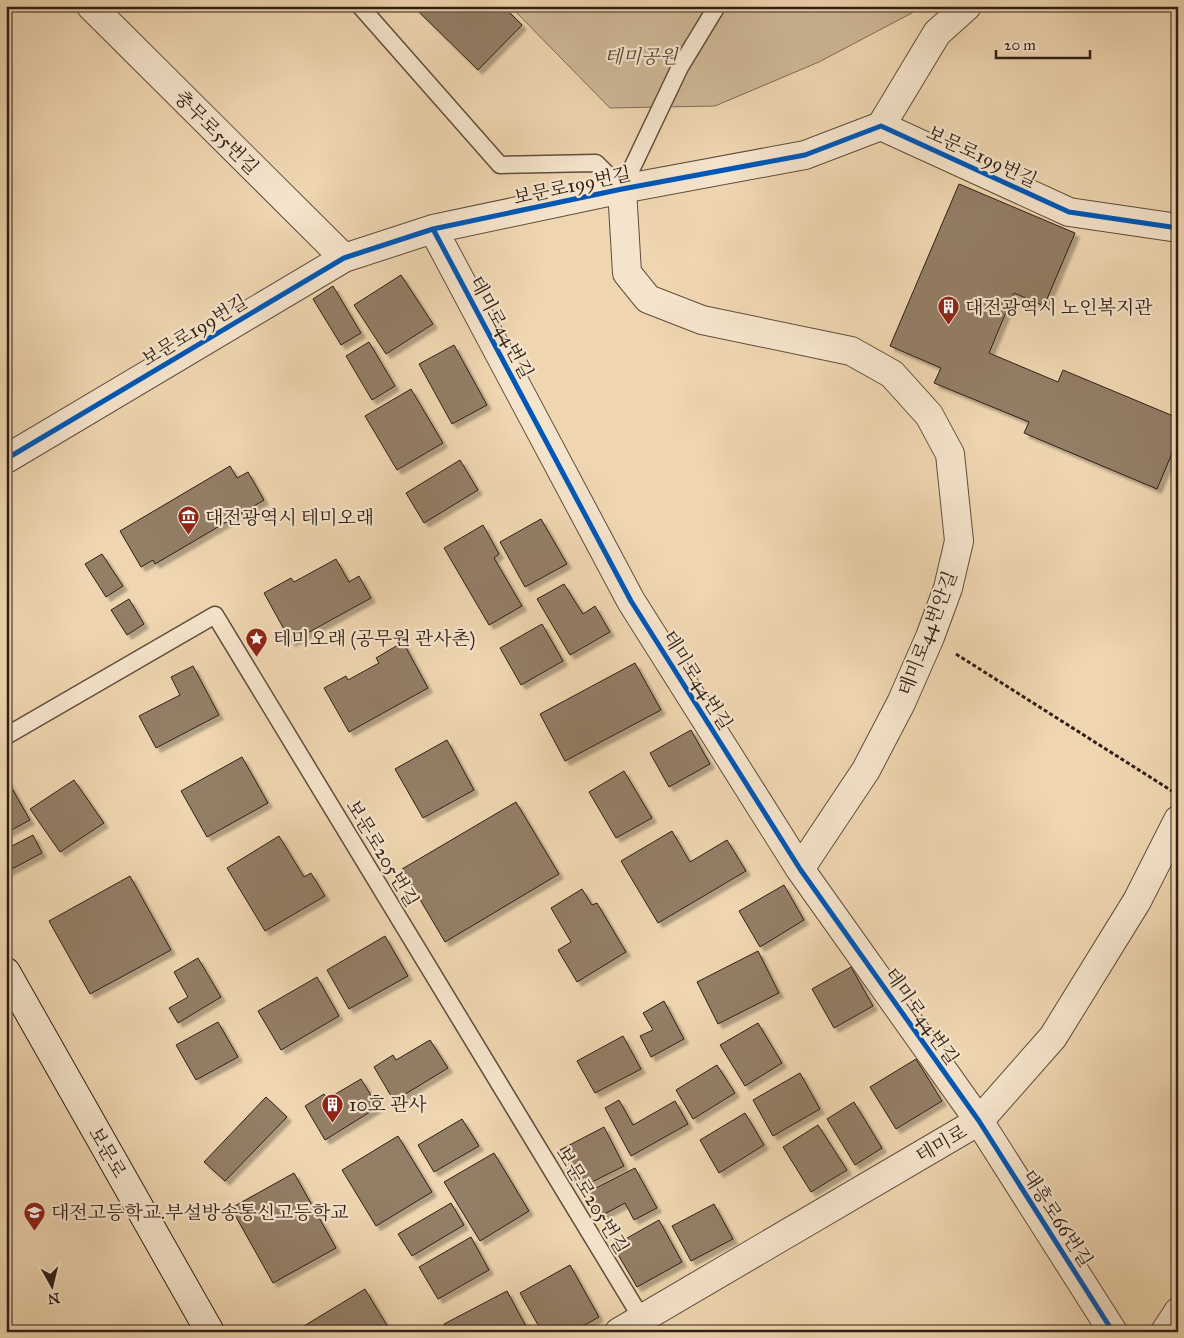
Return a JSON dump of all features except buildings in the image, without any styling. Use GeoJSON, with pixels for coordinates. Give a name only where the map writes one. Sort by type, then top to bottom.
{"type":"FeatureCollection","features":[{"type":"Feature","properties":{"kind":"street","name":"충무로55번길"},"geometry":{"type":"LineString","coordinates":[[91,6],[344,258]]}},
{"type":"Feature","properties":{"kind":"street"},"geometry":{"type":"LineString","coordinates":[[880,126],[937,33],[967,6]]}},
{"type":"Feature","properties":{"kind":"street","name":"보문로199번길"},"geometry":{"type":"LineString","coordinates":[[6,459],[344,258],[432,229],[622,189],[805,155],[880,126],[1068,212],[1178,228]]}},
{"type":"Feature","properties":{"kind":"street","name":"테미로44번안길"},"geometry":{"type":"LineString","coordinates":[[622,189],[627,273],[648,299],[702,320],[851,351],[892,374],[929,415],[950,454],[959,541],[948,588],[930,637],[901,703],[866,770],[800,869]]}},
{"type":"Feature","properties":{"kind":"street","name":"테미로44번길"},"geometry":{"type":"LineString","coordinates":[[432,229],[631,601],[800,869],[978,1121]]}},
{"type":"Feature","properties":{"kind":"street","name":"테미로"},"geometry":{"type":"LineString","coordinates":[[630,1325],[978,1121],[1053,1037],[1137,901],[1178,820]]}},
{"type":"Feature","properties":{"kind":"street","name":"보문로"},"geometry":{"type":"LineString","coordinates":[[6,972],[210,1332]]}},
{"type":"Feature","properties":{"kind":"street","name":"대흥로66번길"},"geometry":{"type":"LineString","coordinates":[[978,1121],[1113,1332]]}},
{"type":"Feature","properties":{"kind":"street"},"geometry":{"type":"LineString","coordinates":[[1165,1332],[1178,1312]]}},
{"type":"Feature","properties":{"kind":"street"},"geometry":{"type":"LineString","coordinates":[[630,1325],[666,1332]]}},
{"type":"Feature","properties":{"kind":"lane"},"geometry":{"type":"LineString","coordinates":[[360,6],[500,165],[596,164],[622,189]]}},
{"type":"Feature","properties":{"kind":"lane","name":"보문로199번길"},"geometry":{"type":"LineString","coordinates":[[622,189],[680,67],[717,6]]}},
{"type":"Feature","properties":{"kind":"lane","name":"보문로205번길"},"geometry":{"type":"LineString","coordinates":[[6,736],[215,615],[630,1325]]}},
{"type":"Feature","properties":{"kind":"path"},"geometry":{"type":"LineString","coordinates":[[930,637],[1178,795]]}},
{"type":"Feature","properties":{"kind":"green space","name":"테미공원"},"geometry":{"type":"Polygon","coordinates":[[[510,6],[925,6],[819,62],[715,106],[610,108],[510,6]]]}},
{"type":"Feature","properties":{"kind":"cycle path"},"geometry":{"type":"LineString","coordinates":[[6,459],[344,258],[433,229],[622,189],[805,155],[881,126],[1069,212],[1178,228]]}},
{"type":"Feature","properties":{"kind":"cycle path"},"geometry":{"type":"LineString","coordinates":[[433,229],[631,601],[800,869],[979,1121],[1113,1332]]}},
{"type":"Feature","properties":{"kind":"place","name":"대전광역시 노인복지관"},"geometry":{"type":"Point","coordinates":[949,326]}},
{"type":"Feature","properties":{"kind":"place","name":"대전광역시 테미오래"},"geometry":{"type":"Point","coordinates":[189,536]}},
{"type":"Feature","properties":{"kind":"place","name":"테미오래 (공무원 관사촌)"},"geometry":{"type":"Point","coordinates":[257,657]}},
{"type":"Feature","properties":{"kind":"place","name":"10호 관사"},"geometry":{"type":"Point","coordinates":[333,1123]}},
{"type":"Feature","properties":{"kind":"place","name":"대전고등학교.부설방송통신고등학교"},"geometry":{"type":"Point","coordinates":[35,1231]}}]}
